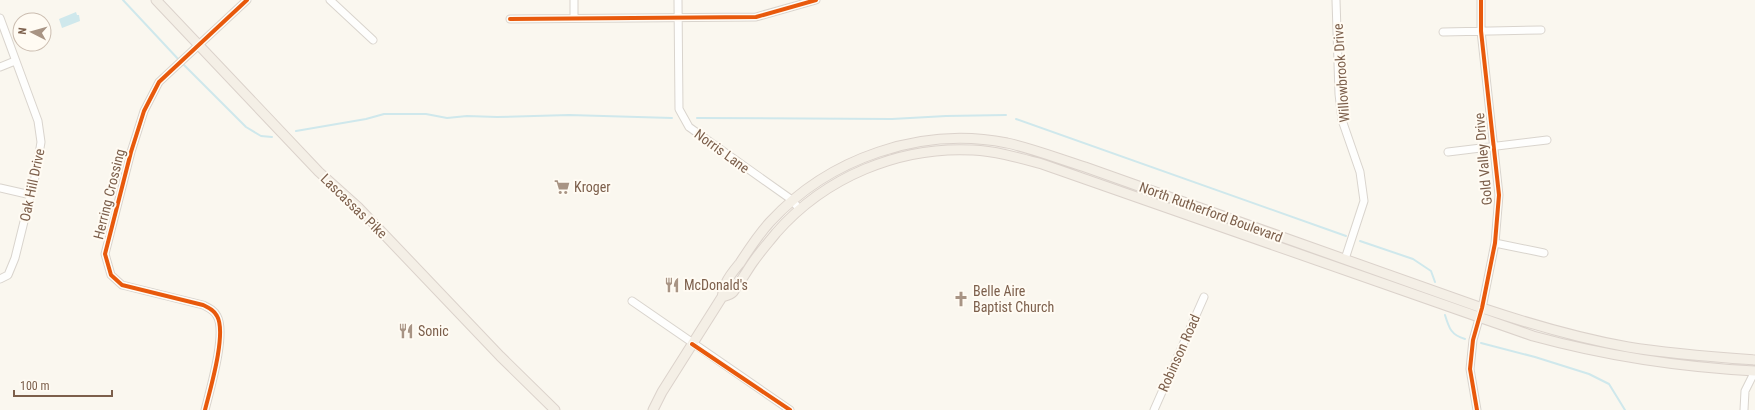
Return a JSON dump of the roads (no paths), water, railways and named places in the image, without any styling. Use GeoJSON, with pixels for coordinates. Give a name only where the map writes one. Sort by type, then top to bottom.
{"type":"FeatureCollection","features":[{"type":"Feature","properties":{"kind":"main road","name":"Lascassas Pike"},"geometry":{"type":"LineString","coordinates":[[156,0],[320,172],[358,207],[500,356],[555,410]]}},
{"type":"Feature","properties":{"kind":"main road","name":"North Rutherford Boulevard"},"geometry":{"type":"LineString","coordinates":[[653,410],[662,392],[722,297],[726,283],[760,232],[792,200],[812,184],[839,168],[871,154],[905,145],[942,140],[976,140],[1007,143],[1051,156],[1482,308],[1538,326],[1588,338],[1660,351],[1715,358],[1755,360]]}},
{"type":"Feature","properties":{"kind":"main road","name":"North Rutherford Boulevard"},"geometry":{"type":"LineString","coordinates":[[722,297],[732,294],[762,250],[777,232],[800,210],[826,189],[854,173],[909,155],[944,151],[974,150],[1005,155],[1042,164],[1478,318],[1567,346],[1598,353],[1659,363],[1705,369],[1755,371]]}},
{"type":"Feature","properties":{"kind":"main road"},"geometry":{"type":"LineString","coordinates":[[1659,363],[1660,351]]}},
{"type":"Feature","properties":{"kind":"street","name":"Herring Crossing"},"geometry":{"type":"LineString","coordinates":[[205,410],[221,330],[218,317],[213,310],[203,305],[122,285],[111,276],[105,254],[131,152],[144,111],[159,82],[188,57],[247,0]]}},
{"type":"Feature","properties":{"kind":"street"},"geometry":{"type":"LineString","coordinates":[[330,0],[374,40]]}},
{"type":"Feature","properties":{"kind":"street"},"geometry":{"type":"LineString","coordinates":[[574,0],[574,18]]}},
{"type":"Feature","properties":{"kind":"street","name":"Norris Lane"},"geometry":{"type":"LineString","coordinates":[[678,0],[679,109],[689,127],[792,200],[800,210]]}},
{"type":"Feature","properties":{"kind":"street"},"geometry":{"type":"LineString","coordinates":[[510,19],[756,17],[816,0]]}},
{"type":"Feature","properties":{"kind":"street","name":"Willowbrook Drive"},"geometry":{"type":"LineString","coordinates":[[1336,0],[1339,94],[1342,120],[1360,172],[1364,201],[1345,259]]}},
{"type":"Feature","properties":{"kind":"street","name":"Gold Valley Drive"},"geometry":{"type":"LineString","coordinates":[[1477,410],[1470,369],[1473,340],[1482,308],[1495,243],[1499,195],[1495,146],[1481,31],[1481,0]]}},
{"type":"Feature","properties":{"kind":"street","name":"Oak Hill Drive"},"geometry":{"type":"LineString","coordinates":[[0,18],[38,121],[41,142],[31,195],[15,258],[8,275],[0,279]]}},
{"type":"Feature","properties":{"kind":"street"},"geometry":{"type":"LineString","coordinates":[[1444,32],[1541,30]]}},
{"type":"Feature","properties":{"kind":"street"},"geometry":{"type":"LineString","coordinates":[[0,67],[15,61]]}},
{"type":"Feature","properties":{"kind":"street"},"geometry":{"type":"LineString","coordinates":[[1448,152],[1547,140]]}},
{"type":"Feature","properties":{"kind":"street"},"geometry":{"type":"LineString","coordinates":[[0,188],[31,195]]}},
{"type":"Feature","properties":{"kind":"street"},"geometry":{"type":"LineString","coordinates":[[1495,243],[1544,254]]}},
{"type":"Feature","properties":{"kind":"street","name":"Robinson Road"},"geometry":{"type":"LineString","coordinates":[[1154,410],[1204,297]]}},
{"type":"Feature","properties":{"kind":"street"},"geometry":{"type":"LineString","coordinates":[[632,301],[692,344],[790,410]]}},
{"type":"Feature","properties":{"kind":"street"},"geometry":{"type":"LineString","coordinates":[[1744,410],[1745,392],[1755,371]]}},
{"type":"Feature","properties":{"kind":"water"},"geometry":{"type":"Polygon","coordinates":[[[76,12],[77,15],[79,15],[80,21],[62,28],[59,19],[76,12]]]}},
{"type":"Feature","properties":{"kind":"waterway"},"geometry":{"type":"LineString","coordinates":[[123,0],[179,60]]}},
{"type":"Feature","properties":{"kind":"waterway"},"geometry":{"type":"LineString","coordinates":[[182,63],[246,127],[261,136],[272,137]]}},
{"type":"Feature","properties":{"kind":"waterway"},"geometry":{"type":"LineString","coordinates":[[296,131],[366,119],[384,114],[426,114],[447,118],[467,116],[497,117],[569,115],[672,118]]}},
{"type":"Feature","properties":{"kind":"waterway"},"geometry":{"type":"LineString","coordinates":[[697,118],[892,119],[1006,115]]}},
{"type":"Feature","properties":{"kind":"waterway"},"geometry":{"type":"LineString","coordinates":[[1016,119],[1346,236]]}},
{"type":"Feature","properties":{"kind":"waterway"},"geometry":{"type":"LineString","coordinates":[[1360,241],[1413,259],[1431,271],[1435,282]]}},
{"type":"Feature","properties":{"kind":"waterway"},"geometry":{"type":"LineString","coordinates":[[1445,315],[1451,330],[1465,339]]}},
{"type":"Feature","properties":{"kind":"waterway"},"geometry":{"type":"LineString","coordinates":[[1481,343],[1535,357],[1589,374],[1609,384],[1625,410]]}},
{"type":"Feature","properties":{"kind":"place","name":"Kroger"},"geometry":{"type":"Point","coordinates":[562,187]}},
{"type":"Feature","properties":{"kind":"place","name":"McDonald's"},"geometry":{"type":"Point","coordinates":[672,285]}},
{"type":"Feature","properties":{"kind":"place","name":"Belle Aire Baptist Church"},"geometry":{"type":"Point","coordinates":[961,299]}},
{"type":"Feature","properties":{"kind":"place","name":"Sonic"},"geometry":{"type":"Point","coordinates":[406,331]}}]}
